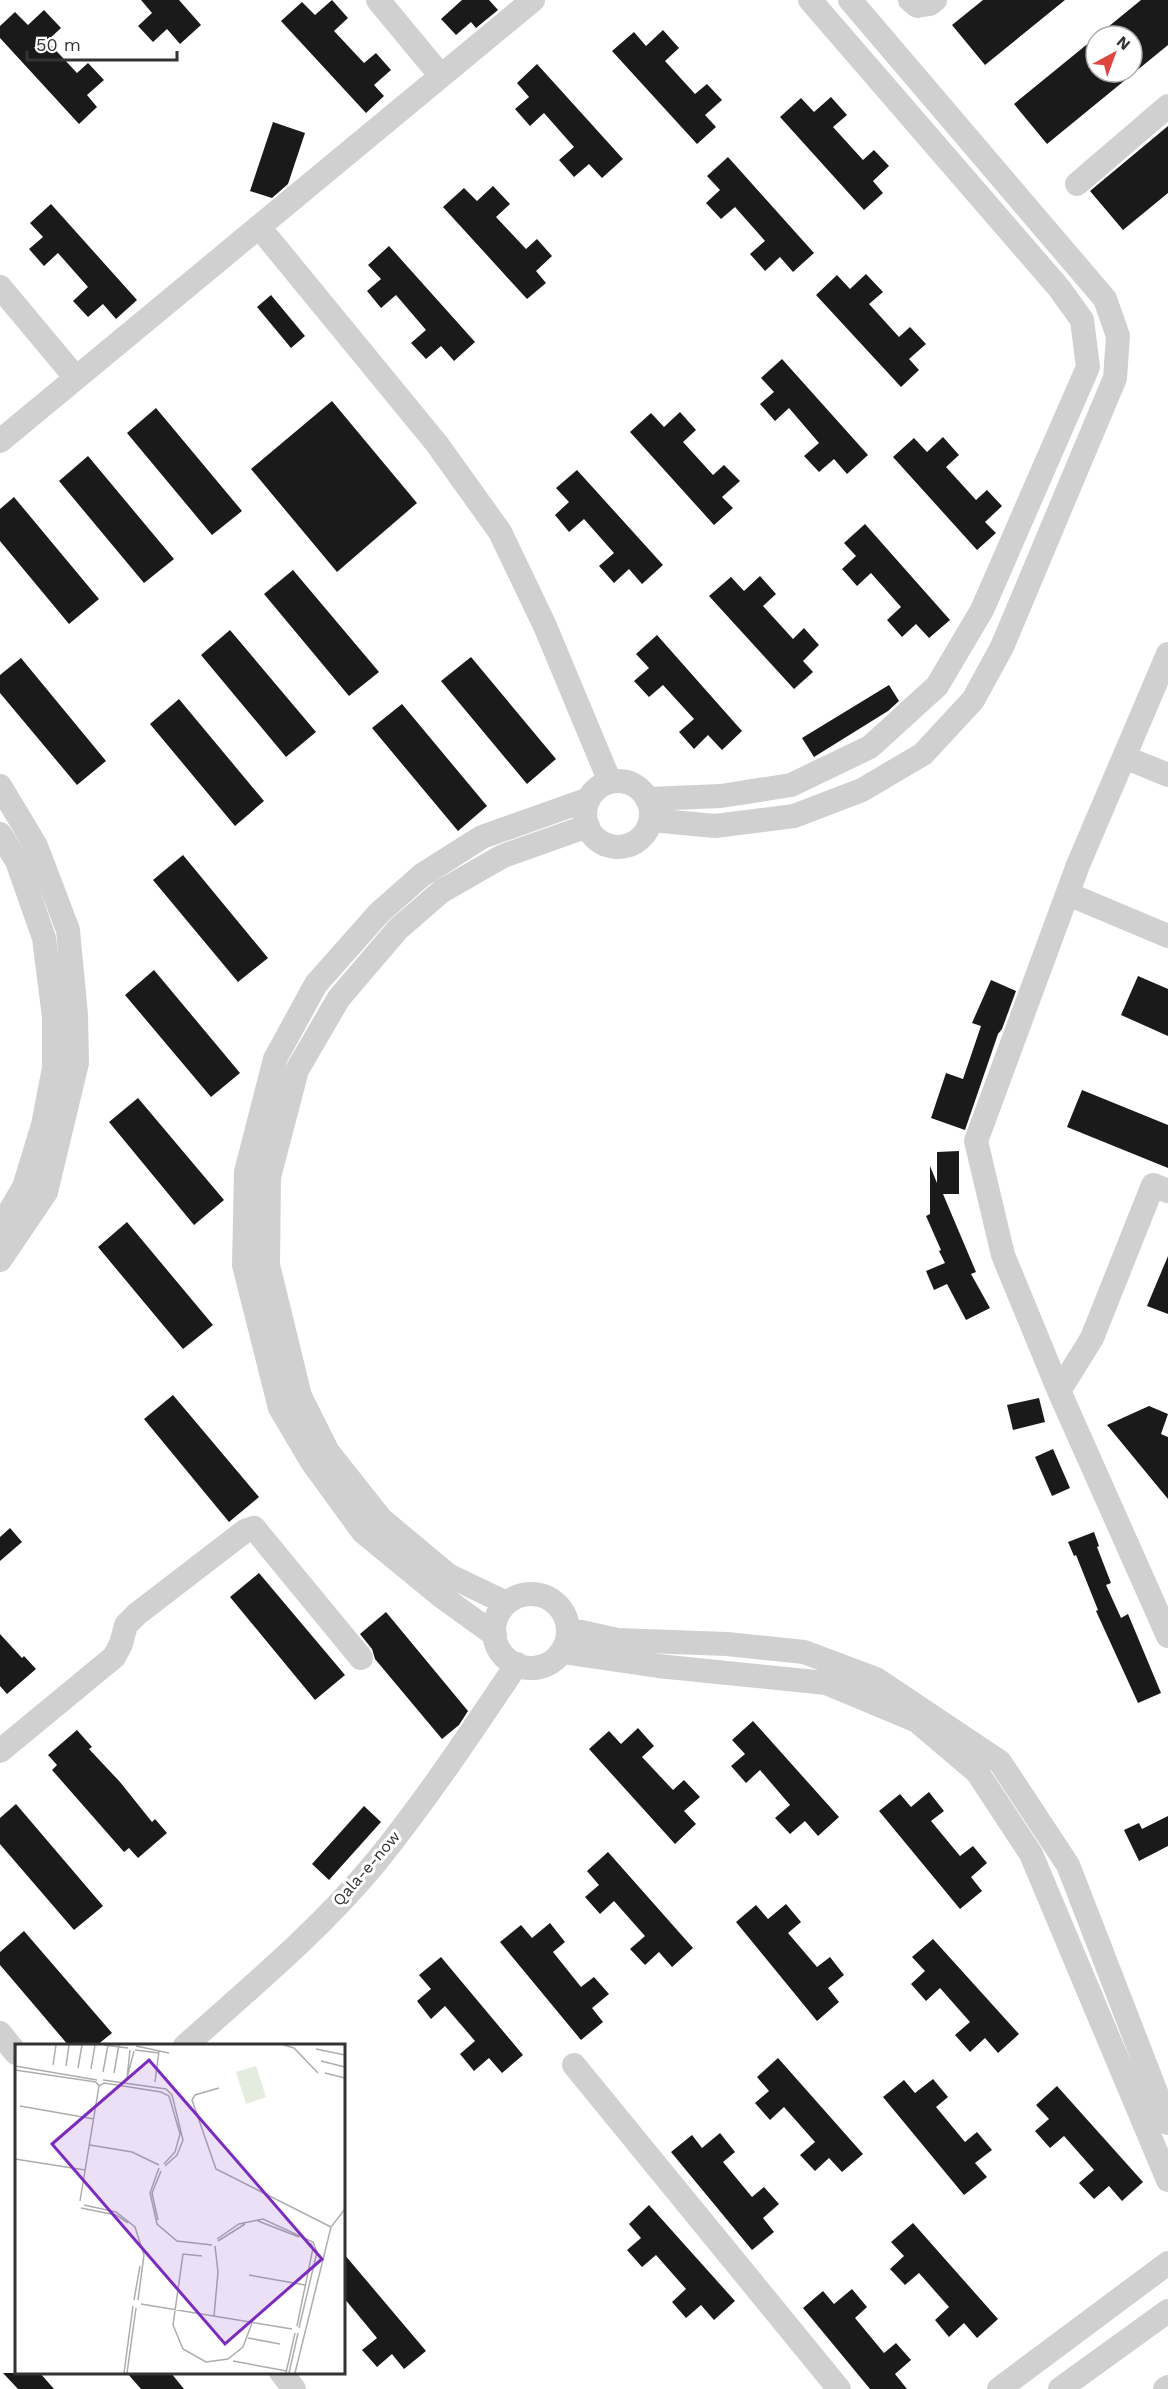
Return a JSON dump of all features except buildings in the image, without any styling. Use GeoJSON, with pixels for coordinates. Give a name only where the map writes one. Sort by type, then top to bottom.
{"type":"FeatureCollection","features":[{"type":"Feature","properties":{"kind":"street"},"geometry":{"type":"LineString","coordinates":[[378,0],[441,76]]}},
{"type":"Feature","properties":{"kind":"street"},"geometry":{"type":"LineString","coordinates":[[0,441],[532,0]]}},
{"type":"Feature","properties":{"kind":"street"},"geometry":{"type":"LineString","coordinates":[[649,809],[791,785],[870,747],[938,686],[982,610],[1088,367],[1082,320],[1059,288],[810,0]]}},
{"type":"Feature","properties":{"kind":"street"},"geometry":{"type":"LineString","coordinates":[[649,809],[715,826],[794,816],[862,790],[923,754],[973,700],[1002,647],[1115,378],[1118,336],[1105,299],[1071,256],[850,0]]}},
{"type":"Feature","properties":{"kind":"street"},"geometry":{"type":"LineString","coordinates":[[910,0],[917,6],[930,4],[935,0]]}},
{"type":"Feature","properties":{"kind":"street"},"geometry":{"type":"LineString","coordinates":[[1077,184],[1168,106]]}},
{"type":"Feature","properties":{"kind":"street"},"geometry":{"type":"LineString","coordinates":[[259,227],[436,444],[500,532],[545,626],[610,782]]}},
{"type":"Feature","properties":{"kind":"street"},"geometry":{"type":"LineString","coordinates":[[0,287],[76,378]]}},
{"type":"Feature","properties":{"kind":"street"},"geometry":{"type":"LineString","coordinates":[[1168,654],[1068,894],[976,1141],[1002,1255],[1059,1391],[1168,1636]]}},
{"type":"Feature","properties":{"kind":"street"},"geometry":{"type":"LineString","coordinates":[[1124,757],[1168,775]]}},
{"type":"Feature","properties":{"kind":"street"},"geometry":{"type":"LineString","coordinates":[[495,1635],[441,1596],[363,1532],[312,1462],[280,1408],[244,1265],[246,1172],[275,1059],[316,984],[379,913],[422,875],[482,837],[589,798],[602,785],[610,782],[621,781],[641,790],[649,809],[640,838],[632,844],[621,846],[601,842],[588,826],[585,817],[589,798]]}},
{"type":"Feature","properties":{"kind":"street"},"geometry":{"type":"LineString","coordinates":[[0,786],[36,846],[68,930],[76,1015],[77,1063],[46,1192],[0,1260]]}},
{"type":"Feature","properties":{"kind":"street"},"geometry":{"type":"LineString","coordinates":[[506,1603],[448,1575],[381,1519],[328,1452],[300,1396],[268,1265],[269,1177],[297,1070],[339,998],[398,929],[442,891],[503,856],[588,826]]}},
{"type":"Feature","properties":{"kind":"street"},"geometry":{"type":"LineString","coordinates":[[0,834],[17,861],[44,938],[54,1017],[54,1068],[43,1125],[24,1187],[0,1228]]}},
{"type":"Feature","properties":{"kind":"street"},"geometry":{"type":"LineString","coordinates":[[1068,894],[1168,936]]}},
{"type":"Feature","properties":{"kind":"street"},"geometry":{"type":"LineString","coordinates":[[1059,1391],[1092,1338],[1153,1185],[1168,1191]]}},
{"type":"Feature","properties":{"kind":"street"},"geometry":{"type":"LineString","coordinates":[[0,1751],[114,1657],[121,1644],[126,1625],[137,1614],[245,1531],[254,1528],[361,1658]]}},
{"type":"Feature","properties":{"kind":"street"},"geometry":{"type":"LineString","coordinates":[[527,1594],[539,1594],[559,1606],[566,1616],[567,1641],[562,1652],[553,1661],[529,1668],[517,1664],[502,1653],[495,1635],[495,1624],[506,1603],[527,1594]]}},
{"type":"Feature","properties":{"kind":"street"},"geometry":{"type":"LineString","coordinates":[[568,1629],[617,1640],[728,1644],[804,1652],[876,1679],[1000,1762],[1068,1865],[1168,2123]]}},
{"type":"Feature","properties":{"kind":"street"},"geometry":{"type":"LineString","coordinates":[[562,1652],[658,1666],[826,1683],[916,1721],[976,1772],[1031,1854],[1168,2180]]}},
{"type":"Feature","properties":{"kind":"street","name":"Qala-e-now"},"geometry":{"type":"LineString","coordinates":[[187,2044],[285,1958],[375,1863],[450,1763],[517,1664]]}},
{"type":"Feature","properties":{"kind":"street"},"geometry":{"type":"LineString","coordinates":[[0,2033],[15,2052]]}},
{"type":"Feature","properties":{"kind":"street"},"geometry":{"type":"LineString","coordinates":[[574,2065],[839,2389]]}},
{"type":"Feature","properties":{"kind":"street"},"geometry":{"type":"LineString","coordinates":[[999,2389],[1168,2263]]}},
{"type":"Feature","properties":{"kind":"street"},"geometry":{"type":"LineString","coordinates":[[1060,2389],[1168,2311]]}},
{"type":"Feature","properties":{"kind":"street"},"geometry":{"type":"LineString","coordinates":[[282,2374],[294,2389]]}}]}
